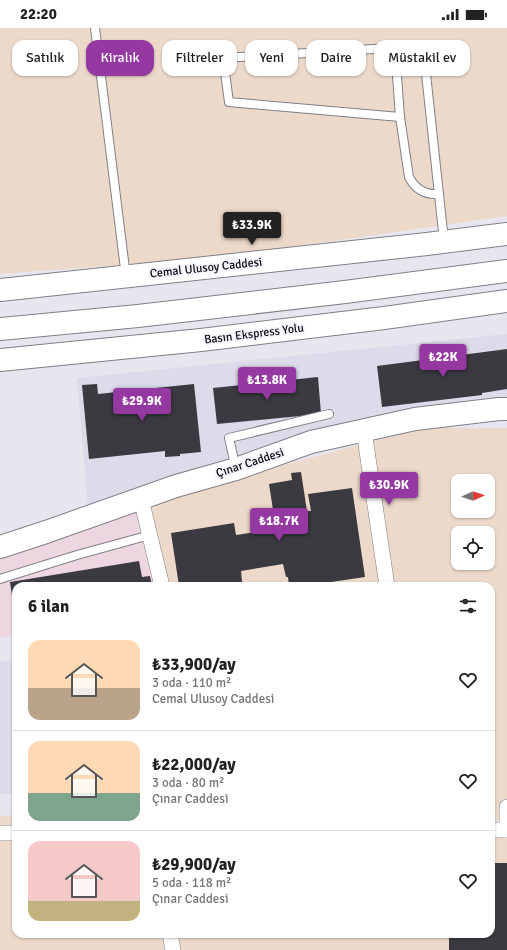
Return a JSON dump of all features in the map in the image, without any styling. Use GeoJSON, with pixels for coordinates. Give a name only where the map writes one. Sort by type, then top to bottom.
{"type":"FeatureCollection","features":[{"type":"Feature","properties":{"kind":"main road","name":"Cemal Ulusoy Caddesi"},"geometry":{"type":"LineString","coordinates":[[0,290],[507,234]]}},
{"type":"Feature","properties":{"kind":"main road"},"geometry":{"type":"LineString","coordinates":[[0,329],[178,311],[507,271]]}},
{"type":"Feature","properties":{"kind":"main road","name":"Basın Ekspress Yolu"},"geometry":{"type":"LineString","coordinates":[[0,360],[146,346],[384,318],[507,301]]}},
{"type":"Feature","properties":{"kind":"main road","name":"Çınar Caddesi"},"geometry":{"type":"LineString","coordinates":[[0,547],[176,486],[236,469],[312,442],[415,419],[507,409]]}},
{"type":"Feature","properties":{"kind":"street"},"geometry":{"type":"LineString","coordinates":[[364,431],[386,582]]}},
{"type":"Feature","properties":{"kind":"street"},"geometry":{"type":"LineString","coordinates":[[141,499],[161,582]]}},
{"type":"Feature","properties":{"kind":"street"},"geometry":{"type":"LineString","coordinates":[[495,830],[507,830],[507,807]]}},
{"type":"Feature","properties":{"kind":"street"},"geometry":{"type":"LineString","coordinates":[[0,834],[12,833]]}},
{"type":"Feature","properties":{"kind":"street"},"geometry":{"type":"LineString","coordinates":[[171,938],[173,950]]}},
{"type":"Feature","properties":{"kind":"lane"},"geometry":{"type":"LineString","coordinates":[[95,28],[126,277]]}},
{"type":"Feature","properties":{"kind":"lane"},"geometry":{"type":"LineString","coordinates":[[374,49],[223,58],[229,102],[400,117]]}},
{"type":"Feature","properties":{"kind":"lane"},"geometry":{"type":"LineString","coordinates":[[397,76],[400,117],[409,177],[412,183],[422,192],[433,195],[439,194]]}},
{"type":"Feature","properties":{"kind":"lane"},"geometry":{"type":"LineString","coordinates":[[427,76],[444,242]]}},
{"type":"Feature","properties":{"kind":"lane"},"geometry":{"type":"LineString","coordinates":[[236,469],[229,438],[329,414]]}},
{"type":"Feature","properties":{"kind":"lane"},"geometry":{"type":"LineString","coordinates":[[0,579],[77,555],[150,535]]}},
{"type":"Feature","properties":{"kind":"shaded area"},"geometry":{"type":"Polygon","coordinates":[[[0,28],[507,28],[507,216],[214,258],[0,274],[0,28]]]}},
{"type":"Feature","properties":{"kind":"shaded area"},"geometry":{"type":"Polygon","coordinates":[[[507,334],[507,406],[417,412],[88,508],[77,378],[507,334]]]}},
{"type":"Feature","properties":{"kind":"shaded area"},"geometry":{"type":"Polygon","coordinates":[[[422,428],[507,428],[507,950],[0,950],[0,816],[12,815],[12,938],[495,938],[495,582],[163,582],[150,501],[422,428]]]}},
{"type":"Feature","properties":{"kind":"shaded area"},"geometry":{"type":"Polygon","coordinates":[[[150,501],[163,582],[12,582],[12,635],[0,638],[0,559],[150,501]]]}},
{"type":"Feature","properties":{"kind":"shaded area"},"geometry":{"type":"Polygon","coordinates":[[[12,660],[12,794],[0,794],[0,661],[12,660]]]}},
{"type":"Feature","properties":{"kind":"building"},"geometry":{"type":"Polygon","coordinates":[[[507,349],[507,389],[482,393],[482,395],[382,407],[377,366],[507,349]]]}},
{"type":"Feature","properties":{"kind":"building"},"geometry":{"type":"Polygon","coordinates":[[[318,377],[321,414],[217,424],[213,388],[318,377]]]}},
{"type":"Feature","properties":{"kind":"building"},"geometry":{"type":"Polygon","coordinates":[[[97,384],[98,394],[194,384],[201,452],[165,457],[165,451],[89,459],[82,385],[97,384]]]}},
{"type":"Feature","properties":{"kind":"building"},"geometry":{"type":"Polygon","coordinates":[[[301,472],[307,511],[311,511],[308,494],[352,488],[365,577],[331,582],[289,582],[283,564],[241,571],[242,582],[178,582],[171,533],[234,523],[236,535],[276,529],[269,484],[292,480],[291,473],[301,472]]]}},
{"type":"Feature","properties":{"kind":"building"},"geometry":{"type":"Polygon","coordinates":[[[139,561],[142,577],[150,576],[151,582],[12,582],[12,596],[10,582],[139,561]]]}},
{"type":"Feature","properties":{"kind":"building"},"geometry":{"type":"Polygon","coordinates":[[[495,863],[507,863],[507,950],[449,950],[449,938],[495,938],[495,863]]]}}]}
